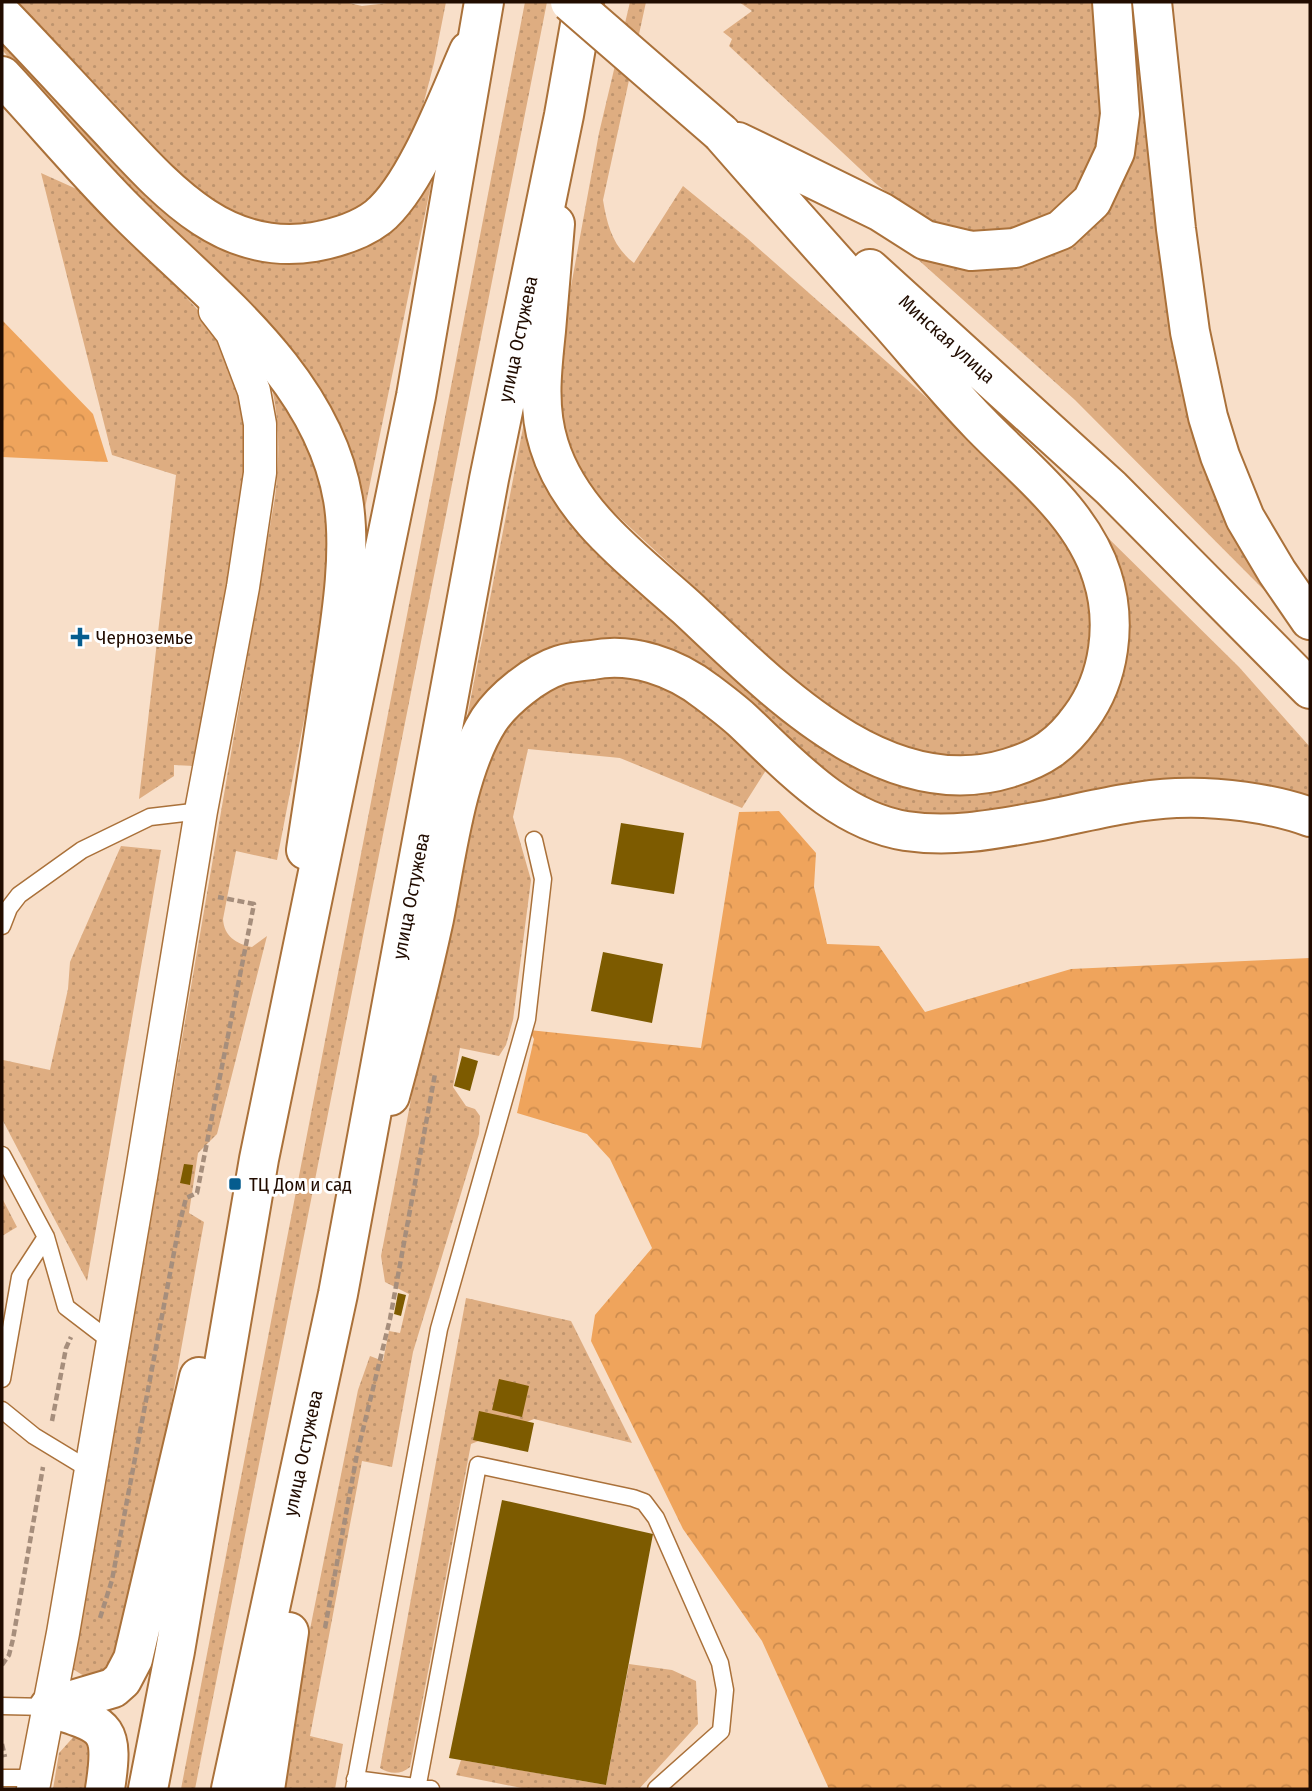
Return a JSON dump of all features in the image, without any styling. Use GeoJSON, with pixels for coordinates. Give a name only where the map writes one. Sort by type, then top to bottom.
{"type":"FeatureCollection","features":[{"type":"Feature","properties":{"kind":"street","name":"Минская улица"},"geometry":{"type":"LineString","coordinates":[[570,2],[721,133],[1111,488],[1310,689]]}},
{"type":"Feature","properties":{"kind":"street","name":"улица Остужева"},"geometry":{"type":"LineString","coordinates":[[231,1789],[338,1294],[489,479],[564,114],[584,2]]}},
{"type":"Feature","properties":{"kind":"street"},"geometry":{"type":"LineString","coordinates":[[721,133],[881,212],[925,240],[971,251],[1015,248],[1061,230],[1092,201],[1115,152],[1120,114],[1112,2]]}},
{"type":"Feature","properties":{"kind":"street"},"geometry":{"type":"LineString","coordinates":[[1152,2],[1176,229],[1190,332],[1208,416],[1223,467],[1245,518],[1310,620]]}},
{"type":"Feature","properties":{"kind":"street"},"geometry":{"type":"LineString","coordinates":[[2,15],[166,187],[196,214],[241,237],[275,244],[301,244],[331,239],[357,229],[379,216],[405,184],[428,144],[481,16]]}},
{"type":"Feature","properties":{"kind":"street"},"geometry":{"type":"LineString","coordinates":[[49,1707],[113,1688],[122,1680],[133,1660],[198,1378],[259,1159],[416,396],[481,16]]}},
{"type":"Feature","properties":{"kind":"street"},"geometry":{"type":"LineString","coordinates":[[2,76],[127,211],[220,301],[273,358],[310,411],[331,455],[343,499],[343,606],[259,1159],[175,1651],[148,1789]]}},
{"type":"Feature","properties":{"kind":"street"},"geometry":{"type":"LineString","coordinates":[[564,114],[541,388],[543,419],[550,447],[560,472],[579,503],[617,544],[781,692],[832,731],[875,756],[917,772],[953,776],[993,773],[1037,760],[1067,736],[1091,704],[1105,666],[1111,626],[1102,576],[1079,528],[979,423],[721,133]]}},
{"type":"Feature","properties":{"kind":"street"},"geometry":{"type":"LineString","coordinates":[[34,1784],[113,1343],[201,811],[256,502],[261,454],[260,424],[254,391],[232,333],[172,254]]}},
{"type":"Feature","properties":{"kind":"street"},"geometry":{"type":"LineString","coordinates":[[265,1789],[338,1294],[416,999],[465,771],[489,719],[522,687],[558,666],[599,658],[643,661],[670,669],[694,681],[741,719],[778,756],[828,798],[868,820],[904,831],[949,835],[987,831],[1139,802],[1177,798],[1215,799],[1268,806],[1310,817]]}},
{"type":"Feature","properties":{"kind":"street"},"geometry":{"type":"LineString","coordinates":[[49,1707],[96,1724],[103,1732],[109,1755],[105,1789]]}},
{"type":"Feature","properties":{"kind":"lane"},"geometry":{"type":"LineString","coordinates":[[2,926],[9,908],[19,895],[82,850],[150,817],[201,811]]}},
{"type":"Feature","properties":{"kind":"lane"},"geometry":{"type":"LineString","coordinates":[[534,840],[543,879],[527,1019],[439,1329],[354,1784],[422,1788],[478,1465],[633,1498],[643,1502],[656,1518],[711,1639],[720,1663],[725,1690],[721,1731],[656,1789]]}},
{"type":"Feature","properties":{"kind":"lane"},"geometry":{"type":"LineString","coordinates":[[2,1155],[46,1237],[66,1307],[113,1343]]}},
{"type":"Feature","properties":{"kind":"lane"},"geometry":{"type":"LineString","coordinates":[[2,1379],[20,1277],[46,1237]]}},
{"type":"Feature","properties":{"kind":"lane"},"geometry":{"type":"LineString","coordinates":[[2,1409],[47,1444],[90,1470]]}},
{"type":"Feature","properties":{"kind":"lane"},"geometry":{"type":"LineString","coordinates":[[2,1706],[49,1707]]}},
{"type":"Feature","properties":{"kind":"lane"},"geometry":{"type":"LineString","coordinates":[[2,1778],[34,1784]]}},
{"type":"Feature","properties":{"kind":"path"},"geometry":{"type":"LineString","coordinates":[[96,1629],[112,1580],[181,1217],[186,1198],[197,1193],[254,904],[188,891]]}},
{"type":"Feature","properties":{"kind":"path"},"geometry":{"type":"LineString","coordinates":[[323,1640],[357,1454],[390,1319],[436,1064]]}},
{"type":"Feature","properties":{"kind":"path"},"geometry":{"type":"LineString","coordinates":[[2,1664],[9,1655],[13,1639],[66,1348],[81,1319]]}},
{"type":"Feature","properties":{"kind":"shaded area"},"geometry":{"type":"Polygon","coordinates":[[[14,2],[345,2],[362,6],[396,2],[446,2],[419,121],[399,168],[357,214],[290,228],[241,220],[191,188],[119,108],[14,2]]]}},
{"type":"Feature","properties":{"kind":"shaded area"},"geometry":{"type":"Polygon","coordinates":[[[525,2],[547,2],[195,1789],[181,1789],[525,2]]]}},
{"type":"Feature","properties":{"kind":"shaded area"},"geometry":{"type":"Polygon","coordinates":[[[630,2],[646,2],[603,200],[616,243],[634,263],[683,186],[748,239],[905,378],[1010,474],[1054,521],[1077,559],[1094,616],[1086,682],[1044,733],[1006,752],[949,758],[899,747],[857,726],[795,680],[595,495],[573,461],[559,413],[561,341],[599,133],[630,2]]]}},
{"type":"Feature","properties":{"kind":"shaded area"},"geometry":{"type":"Polygon","coordinates":[[[739,2],[1095,2],[1105,119],[1090,174],[1043,224],[998,232],[964,230],[933,223],[905,207],[874,182],[729,46],[732,39],[723,32],[752,11],[739,2]]]}},
{"type":"Feature","properties":{"kind":"shaded area"},"geometry":{"type":"Polygon","coordinates":[[[1125,2],[1139,2],[1161,217],[1272,588],[1267,593],[1075,400],[914,256],[917,252],[1082,235],[1101,217],[1125,2]]]}},
{"type":"Feature","properties":{"kind":"shaded area"},"geometry":{"type":"Polygon","coordinates":[[[2,37],[279,261],[436,160],[363,518],[184,244],[2,50],[2,37]]]}},
{"type":"Feature","properties":{"kind":"shaded area"},"geometry":{"type":"Polygon","coordinates":[[[41,173],[90,195],[212,328],[238,378],[248,439],[238,536],[194,766],[174,765],[174,776],[139,799],[176,475],[112,455],[41,173]]]}},
{"type":"Feature","properties":{"kind":"shaded area"},"geometry":{"type":"Polygon","coordinates":[[[270,379],[306,430],[330,512],[326,606],[277,860],[236,851],[224,925],[228,935],[241,944],[252,947],[267,936],[217,1134],[198,1153],[189,1213],[204,1222],[161,1461],[118,1657],[95,1680],[71,1668],[87,1593],[275,497],[278,438],[270,379]]]}},
{"type":"Feature","properties":{"kind":"shaded area"},"geometry":{"type":"Polygon","coordinates":[[[526,412],[656,599],[960,794],[1012,788],[1045,776],[1073,756],[1097,724],[1122,667],[1129,633],[1123,602],[1101,531],[1239,667],[1310,747],[1310,800],[981,817],[895,813],[840,784],[667,649],[626,638],[586,640],[565,646],[465,728],[526,412]]]}},
{"type":"Feature","properties":{"kind":"shaded area"},"geometry":{"type":"Polygon","coordinates":[[[626,672],[685,694],[768,767],[742,808],[620,758],[528,749],[513,817],[531,880],[513,1020],[506,1045],[499,1056],[460,1048],[453,1087],[466,1106],[475,1109],[480,1116],[479,1134],[413,1352],[392,1467],[362,1461],[310,1736],[343,1744],[335,1789],[281,1789],[289,1734],[358,1390],[370,1356],[383,1361],[389,1331],[400,1333],[409,1294],[385,1282],[381,1256],[430,1000],[474,796],[498,735],[519,710],[547,688],[573,679],[626,672]]]}},
{"type":"Feature","properties":{"kind":"shaded area"},"geometry":{"type":"Polygon","coordinates":[[[121,846],[161,850],[87,1281],[2,1119],[3,1060],[50,1070],[68,989],[70,962],[121,846]]]}},
{"type":"Feature","properties":{"kind":"shaded area"},"geometry":{"type":"Polygon","coordinates":[[[2,1198],[17,1227],[2,1236],[2,1198]]]}},
{"type":"Feature","properties":{"kind":"shaded area"},"geometry":{"type":"Polygon","coordinates":[[[466,1298],[571,1321],[632,1443],[534,1419],[471,1444],[410,1767],[399,1772],[387,1772],[380,1768],[466,1298]]]}},
{"type":"Feature","properties":{"kind":"shaded area"},"geometry":{"type":"Polygon","coordinates":[[[629,1664],[672,1670],[696,1681],[698,1724],[639,1789],[527,1789],[456,1775],[461,1760],[606,1785],[629,1664]]]}},
{"type":"Feature","properties":{"kind":"shaded area"},"geometry":{"type":"Polygon","coordinates":[[[77,1733],[90,1743],[91,1789],[53,1789],[59,1753],[77,1733]]]}},
{"type":"Feature","properties":{"kind":"green space"},"geometry":{"type":"Polygon","coordinates":[[[2,320],[93,414],[108,462],[2,457],[2,320]]]}},
{"type":"Feature","properties":{"kind":"green space"},"geometry":{"type":"Polygon","coordinates":[[[779,811],[816,853],[814,887],[827,944],[879,946],[925,1012],[1071,969],[1310,958],[1310,1789],[829,1789],[762,1641],[683,1529],[591,1341],[595,1315],[652,1248],[610,1159],[587,1134],[517,1113],[534,1039],[529,1030],[701,1048],[739,812],[779,811]]]}},
{"type":"Feature","properties":{"kind":"building"},"geometry":{"type":"Polygon","coordinates":[[[621,823],[684,833],[674,894],[611,884],[621,823]]]}},
{"type":"Feature","properties":{"kind":"building"},"geometry":{"type":"Polygon","coordinates":[[[603,952],[663,964],[652,1023],[591,1011],[603,952]]]}},
{"type":"Feature","properties":{"kind":"building"},"geometry":{"type":"Polygon","coordinates":[[[462,1056],[478,1061],[470,1091],[454,1086],[462,1056]]]}},
{"type":"Feature","properties":{"kind":"building"},"geometry":{"type":"Polygon","coordinates":[[[184,1164],[193,1165],[190,1185],[180,1183],[184,1164]]]}},
{"type":"Feature","properties":{"kind":"building"},"geometry":{"type":"Polygon","coordinates":[[[398,1293],[406,1295],[401,1316],[394,1314],[398,1293]]]}},
{"type":"Feature","properties":{"kind":"building"},"geometry":{"type":"Polygon","coordinates":[[[499,1379],[529,1386],[522,1417],[492,1410],[499,1379]]]}},
{"type":"Feature","properties":{"kind":"building"},"geometry":{"type":"Polygon","coordinates":[[[479,1411],[534,1423],[528,1452],[473,1440],[479,1411]]]}},
{"type":"Feature","properties":{"kind":"building"},"geometry":{"type":"Polygon","coordinates":[[[502,1500],[653,1534],[606,1785],[449,1758],[502,1500]]]}},
{"type":"Feature","properties":{"kind":"place","name":"Черноземье"},"geometry":{"type":"Point","coordinates":[80,637]}},
{"type":"Feature","properties":{"kind":"place","name":"ТЦ Дом и сад"},"geometry":{"type":"Point","coordinates":[235,1184]}}]}
